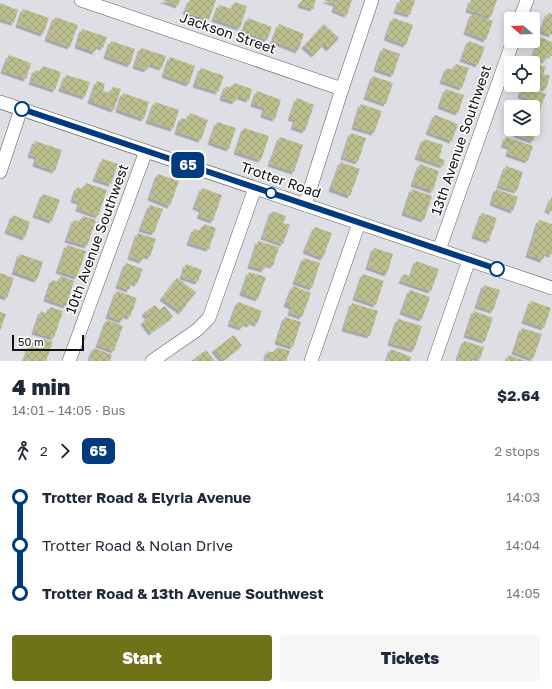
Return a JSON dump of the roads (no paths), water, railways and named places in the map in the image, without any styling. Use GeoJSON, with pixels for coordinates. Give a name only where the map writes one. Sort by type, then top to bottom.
{"type":"FeatureCollection","features":[{"type":"Feature","properties":{"kind":"street","name":"Jackson Street"},"geometry":{"type":"LineString","coordinates":[[81,0],[342,89]]}},
{"type":"Feature","properties":{"kind":"street"},"geometry":{"type":"LineString","coordinates":[[305,205],[372,0]]}},
{"type":"Feature","properties":{"kind":"street"},"geometry":{"type":"LineString","coordinates":[[523,12],[527,0]]}},
{"type":"Feature","properties":{"kind":"street","name":"13th Avenue Southwest"},"geometry":{"type":"LineString","coordinates":[[439,250],[511,48]]}},
{"type":"Feature","properties":{"kind":"street","name":"Trotter Road"},"geometry":{"type":"LineString","coordinates":[[0,102],[552,288]]}},
{"type":"Feature","properties":{"kind":"street"},"geometry":{"type":"LineString","coordinates":[[0,172],[22,109]]}},
{"type":"Feature","properties":{"kind":"street","name":"10th Avenue Southwest"},"geometry":{"type":"LineString","coordinates":[[69,361],[146,151]]}},
{"type":"Feature","properties":{"kind":"street"},"geometry":{"type":"LineString","coordinates":[[152,361],[197,330],[209,318],[255,188]]}},
{"type":"Feature","properties":{"kind":"street"},"geometry":{"type":"LineString","coordinates":[[311,361],[359,223]]}},
{"type":"Feature","properties":{"kind":"street"},"geometry":{"type":"LineString","coordinates":[[434,361],[469,260]]}}]}
